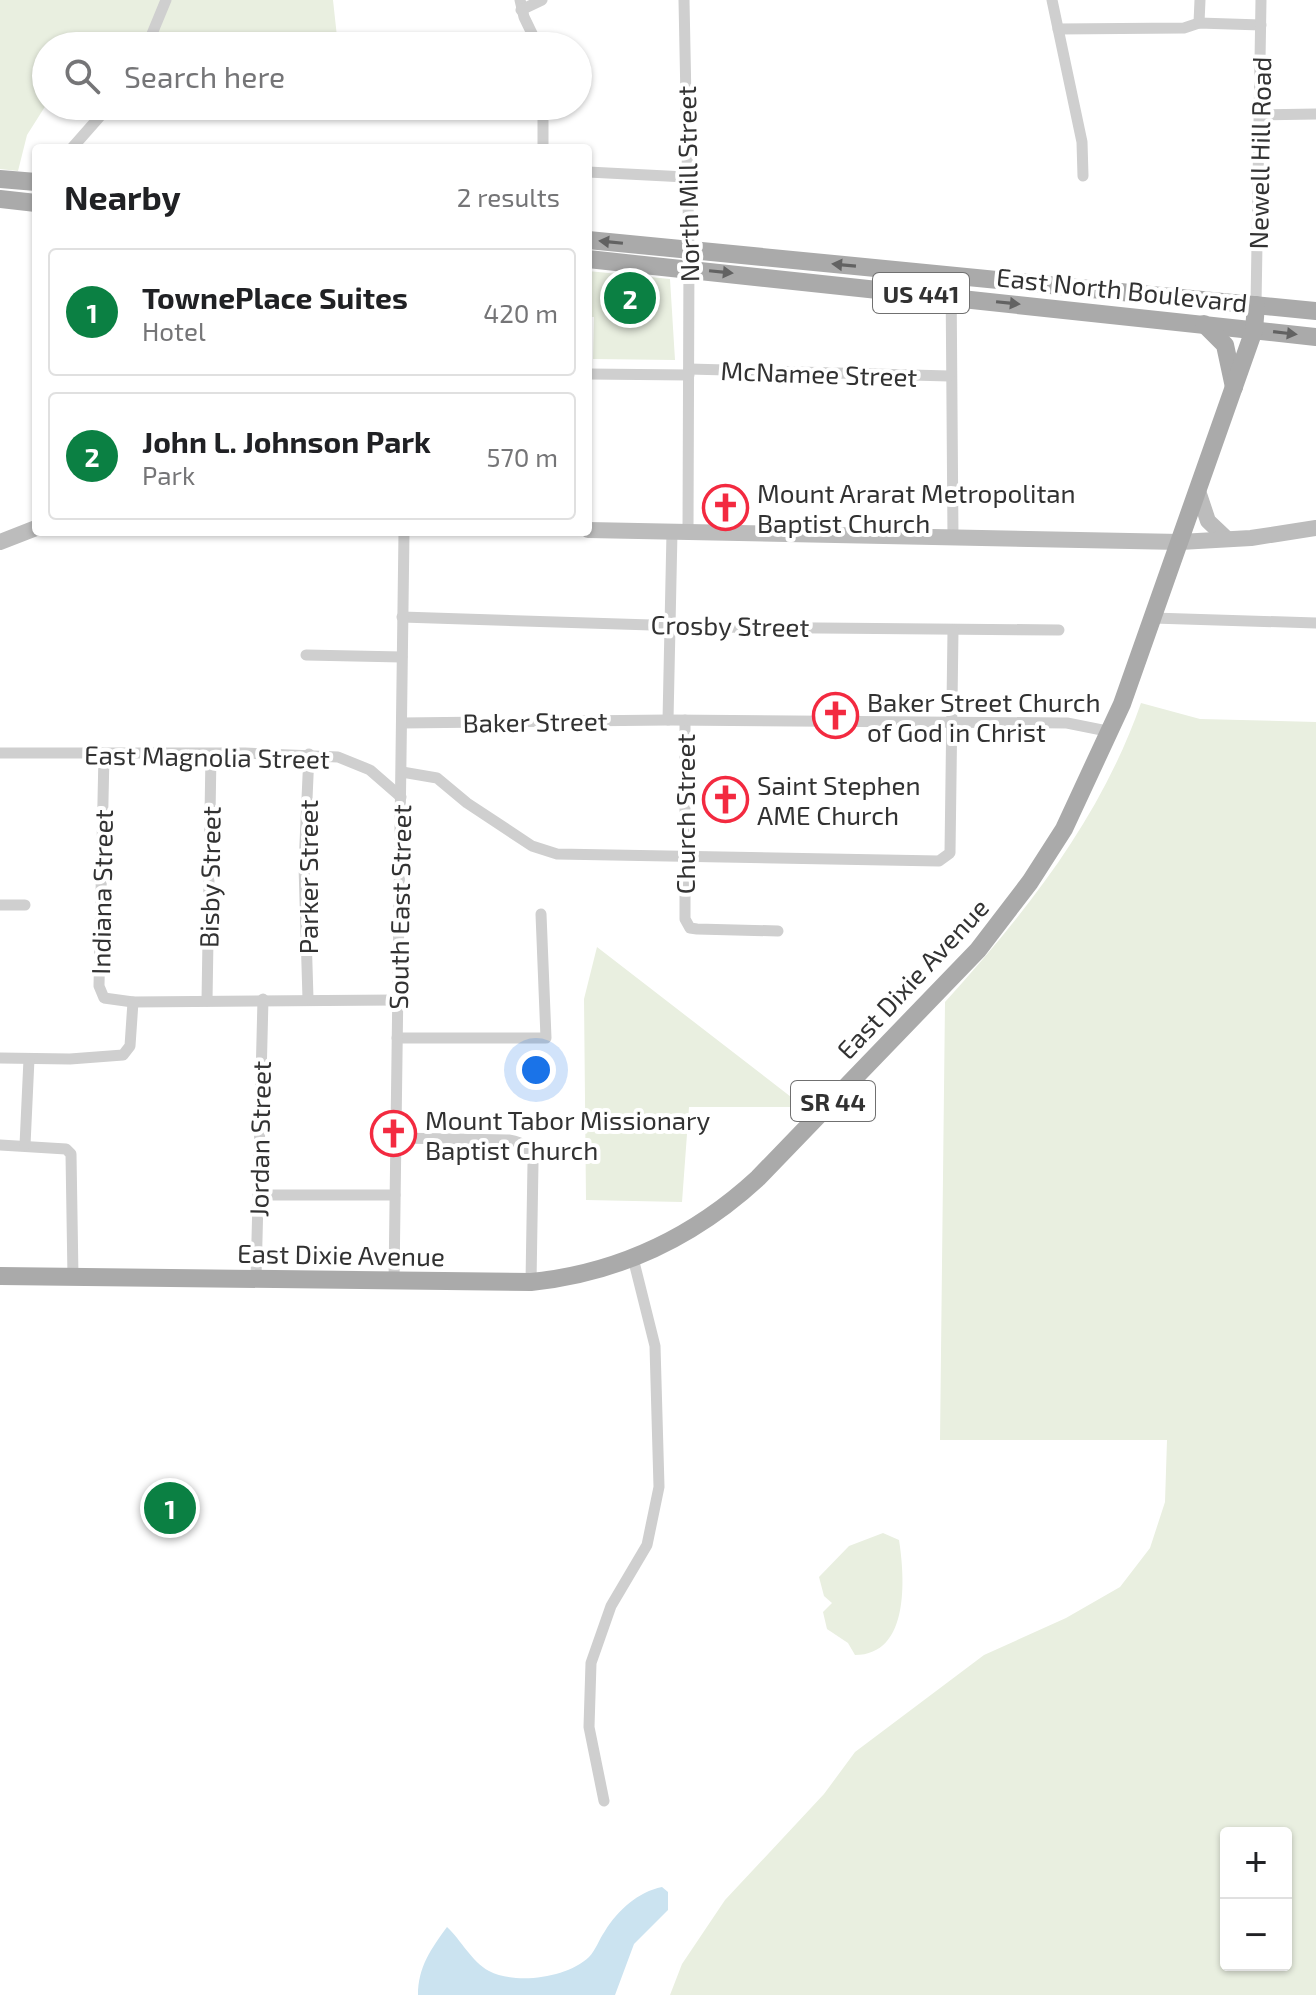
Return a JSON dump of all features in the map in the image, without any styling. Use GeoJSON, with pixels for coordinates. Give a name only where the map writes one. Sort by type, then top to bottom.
{"type":"FeatureCollection","features":[{"type":"Feature","properties":{"kind":"main road"},"geometry":{"type":"LineString","coordinates":[[0,179],[32,182]]}},
{"type":"Feature","properties":{"kind":"main road"},"geometry":{"type":"LineString","coordinates":[[0,199],[32,203]]}},
{"type":"Feature","properties":{"kind":"main road","name":"East North Boulevard"},"geometry":{"type":"LineString","coordinates":[[592,241],[689,260],[950,296],[1316,337]]}},
{"type":"Feature","properties":{"kind":"main road","name":"East North Boulevard"},"geometry":{"type":"LineString","coordinates":[[592,259],[689,260],[951,275],[1316,311]]}},
{"type":"Feature","properties":{"kind":"main road","name":"SR 44"},"geometry":{"type":"LineString","coordinates":[[1254,330],[1256,305]]}},
{"type":"Feature","properties":{"kind":"main road"},"geometry":{"type":"LineString","coordinates":[[1204,324],[1225,345],[1234,389]]}},
{"type":"Feature","properties":{"kind":"main road","name":"East Dixie Avenue"},"geometry":{"type":"LineString","coordinates":[[0,1276],[531,1282],[582,1274],[633,1258],[690,1231],[740,1195],[962,967],[999,924],[1044,862],[1081,797],[1112,732],[1254,330]]}},
{"type":"Feature","properties":{"kind":"main road"},"geometry":{"type":"LineString","coordinates":[[1198,491],[1208,521],[1227,539]]}},
{"type":"Feature","properties":{"kind":"main road"},"geometry":{"type":"LineString","coordinates":[[592,530],[1180,542],[1316,528]]}},
{"type":"Feature","properties":{"kind":"main road"},"geometry":{"type":"LineString","coordinates":[[0,542],[32,530]]}},
{"type":"Feature","properties":{"kind":"street"},"geometry":{"type":"LineString","coordinates":[[153,32],[166,0]]}},
{"type":"Feature","properties":{"kind":"street"},"geometry":{"type":"LineString","coordinates":[[532,32],[521,5],[542,0]]}},
{"type":"Feature","properties":{"kind":"street","name":"North Mill Street"},"geometry":{"type":"LineString","coordinates":[[680,532],[689,372],[684,0]]}},
{"type":"Feature","properties":{"kind":"street"},"geometry":{"type":"LineString","coordinates":[[1052,0],[1082,142],[1083,176]]}},
{"type":"Feature","properties":{"kind":"street"},"geometry":{"type":"LineString","coordinates":[[1199,23],[1200,0]]}},
{"type":"Feature","properties":{"kind":"street","name":"Newell Hill Road"},"geometry":{"type":"LineString","coordinates":[[1256,305],[1261,0]]}},
{"type":"Feature","properties":{"kind":"street"},"geometry":{"type":"LineString","coordinates":[[1058,29],[1184,28],[1199,23],[1261,25]]}},
{"type":"Feature","properties":{"kind":"street"},"geometry":{"type":"LineString","coordinates":[[1260,115],[1316,114]]}},
{"type":"Feature","properties":{"kind":"street"},"geometry":{"type":"LineString","coordinates":[[76,144],[97,120]]}},
{"type":"Feature","properties":{"kind":"street"},"geometry":{"type":"LineString","coordinates":[[543,120],[543,144]]}},
{"type":"Feature","properties":{"kind":"street"},"geometry":{"type":"LineString","coordinates":[[592,172],[686,177]]}},
{"type":"Feature","properties":{"kind":"street"},"geometry":{"type":"LineString","coordinates":[[951,275],[949,376],[953,538]]}},
{"type":"Feature","properties":{"kind":"street","name":"McNamee Street"},"geometry":{"type":"LineString","coordinates":[[592,374],[689,372],[949,376]]}},
{"type":"Feature","properties":{"kind":"street","name":"Church Street"},"geometry":{"type":"LineString","coordinates":[[680,532],[671,625],[668,720],[685,720],[685,919],[690,928],[778,931]]}},
{"type":"Feature","properties":{"kind":"street","name":"South East Street"},"geometry":{"type":"LineString","coordinates":[[394,1281],[404,536]]}},
{"type":"Feature","properties":{"kind":"street","name":"Crosby Street"},"geometry":{"type":"LineString","coordinates":[[402,617],[671,625],[1059,630]]}},
{"type":"Feature","properties":{"kind":"street"},"geometry":{"type":"LineString","coordinates":[[1153,618],[1316,623]]}},
{"type":"Feature","properties":{"kind":"street"},"geometry":{"type":"LineString","coordinates":[[402,772],[437,778],[532,846],[557,854],[939,861],[950,853],[953,630]]}},
{"type":"Feature","properties":{"kind":"street"},"geometry":{"type":"LineString","coordinates":[[306,655],[402,657]]}},
{"type":"Feature","properties":{"kind":"street","name":"Baker Street"},"geometry":{"type":"LineString","coordinates":[[402,723],[668,720]]}},
{"type":"Feature","properties":{"kind":"street"},"geometry":{"type":"LineString","coordinates":[[685,720],[1067,723],[1112,732]]}},
{"type":"Feature","properties":{"kind":"street","name":"East Magnolia Street"},"geometry":{"type":"LineString","coordinates":[[0,753],[309,754],[359,764],[401,797]]}},
{"type":"Feature","properties":{"kind":"street","name":"Indiana Street"},"geometry":{"type":"LineString","coordinates":[[104,754],[99,986],[107,1000],[133,1002]]}},
{"type":"Feature","properties":{"kind":"street","name":"Bisby Street"},"geometry":{"type":"LineString","coordinates":[[207,1001],[211,754]]}},
{"type":"Feature","properties":{"kind":"street","name":"Parker Street"},"geometry":{"type":"LineString","coordinates":[[308,999],[304,904],[309,754]]}},
{"type":"Feature","properties":{"kind":"street"},"geometry":{"type":"LineString","coordinates":[[0,905],[25,905]]}},
{"type":"Feature","properties":{"kind":"street"},"geometry":{"type":"LineString","coordinates":[[397,1038],[546,1038],[541,914]]}},
{"type":"Feature","properties":{"kind":"street","name":"Jordan Street"},"geometry":{"type":"LineString","coordinates":[[256,1279],[263,999]]}},
{"type":"Feature","properties":{"kind":"street"},"geometry":{"type":"LineString","coordinates":[[0,1058],[123,1055],[130,1046],[133,1002],[397,1000]]}},
{"type":"Feature","properties":{"kind":"street"},"geometry":{"type":"LineString","coordinates":[[25,1145],[29,1059]]}},
{"type":"Feature","properties":{"kind":"street"},"geometry":{"type":"LineString","coordinates":[[397,1138],[509,1140],[529,1149],[533,1163],[531,1282]]}},
{"type":"Feature","properties":{"kind":"street"},"geometry":{"type":"LineString","coordinates":[[0,1145],[66,1149],[71,1154],[73,1277]]}},
{"type":"Feature","properties":{"kind":"street"},"geometry":{"type":"LineString","coordinates":[[259,1195],[395,1195]]}},
{"type":"Feature","properties":{"kind":"street"},"geometry":{"type":"LineString","coordinates":[[604,1801],[589,1727],[591,1663],[611,1606],[647,1545],[659,1487],[655,1346],[633,1258]]}},
{"type":"Feature","properties":{"kind":"green space"},"geometry":{"type":"Polygon","coordinates":[[[0,0],[333,0],[336,32],[32,32],[32,120],[36,120],[27,135],[18,171],[0,169],[0,0]]]}},
{"type":"Feature","properties":{"kind":"green space"},"geometry":{"type":"Polygon","coordinates":[[[592,271],[670,279],[675,360],[593,359],[592,271]]]}},
{"type":"Feature","properties":{"kind":"green space"},"geometry":{"type":"Polygon","coordinates":[[[1141,703],[1200,719],[1316,722],[1316,1995],[670,1995],[682,1964],[725,1900],[824,1794],[855,1752],[984,1655],[1066,1618],[1120,1587],[1150,1548],[1165,1502],[1167,1440],[940,1440],[945,1002],[1032,899],[1058,863],[1104,786],[1141,703]]]}},
{"type":"Feature","properties":{"kind":"green space"},"geometry":{"type":"Polygon","coordinates":[[[597,947],[804,1107],[689,1107],[682,1202],[586,1200],[584,999],[597,947]]]}},
{"type":"Feature","properties":{"kind":"green space"},"geometry":{"type":"Polygon","coordinates":[[[883,1533],[899,1540],[902,1574],[900,1612],[895,1629],[886,1642],[873,1652],[855,1655],[848,1643],[827,1629],[823,1612],[832,1603],[824,1596],[819,1577],[849,1546],[883,1533]]]}},
{"type":"Feature","properties":{"kind":"water"},"geometry":{"type":"Polygon","coordinates":[[[662,1887],[668,1892],[668,1910],[634,1944],[615,1995],[418,1995],[423,1967],[447,1927],[477,1962],[489,1971],[513,1978],[541,1977],[579,1964],[591,1954],[622,1909],[645,1893],[662,1887]]]}},
{"type":"Feature","properties":{"kind":"place","name":"John L. Johnson Park"},"geometry":{"type":"Point","coordinates":[630,298]}},
{"type":"Feature","properties":{"kind":"place","name":"Mount Ararat Metropolitan Baptist Church"},"geometry":{"type":"Point","coordinates":[726,507]}},
{"type":"Feature","properties":{"kind":"place","name":"Baker Street Church of God in Christ"},"geometry":{"type":"Point","coordinates":[836,716]}},
{"type":"Feature","properties":{"kind":"place","name":"Saint Stephen AME Church"},"geometry":{"type":"Point","coordinates":[726,799]}},
{"type":"Feature","properties":{"kind":"place","name":"Mount Tabor Missionary Baptist Church"},"geometry":{"type":"Point","coordinates":[394,1134]}},
{"type":"Feature","properties":{"kind":"place","name":"TownePlace Suites"},"geometry":{"type":"Point","coordinates":[170,1508]}}]}
